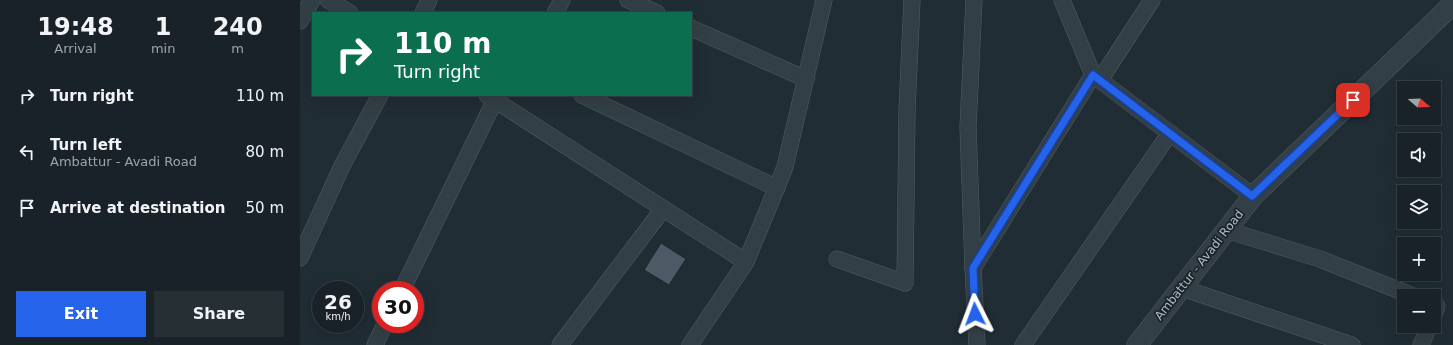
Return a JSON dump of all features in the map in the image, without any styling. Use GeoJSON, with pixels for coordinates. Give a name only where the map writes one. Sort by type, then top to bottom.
{"type":"FeatureCollection","features":[{"type":"Feature","properties":{"kind":"street"},"geometry":{"type":"LineString","coordinates":[[300,21],[312,0]]}},
{"type":"Feature","properties":{"kind":"street"},"geometry":{"type":"LineString","coordinates":[[328,0],[348,12]]}},
{"type":"Feature","properties":{"kind":"street"},"geometry":{"type":"LineString","coordinates":[[423,12],[429,0]]}},
{"type":"Feature","properties":{"kind":"street"},"geometry":{"type":"LineString","coordinates":[[555,12],[562,0]]}},
{"type":"Feature","properties":{"kind":"street"},"geometry":{"type":"LineString","coordinates":[[628,0],[654,12]]}},
{"type":"Feature","properties":{"kind":"street"},"geometry":{"type":"LineString","coordinates":[[690,345],[746,262],[777,188],[785,167],[824,0]]}},
{"type":"Feature","properties":{"kind":"street"},"geometry":{"type":"LineString","coordinates":[[837,259],[905,283],[907,110],[912,0]]}},
{"type":"Feature","properties":{"kind":"street"},"geometry":{"type":"LineString","coordinates":[[974,0],[968,127],[977,345]]}},
{"type":"Feature","properties":{"kind":"street"},"geometry":{"type":"LineString","coordinates":[[1062,0],[1097,78],[1252,196]]}},
{"type":"Feature","properties":{"kind":"street"},"geometry":{"type":"LineString","coordinates":[[973,268],[1097,78],[1152,0]]}},
{"type":"Feature","properties":{"kind":"street","name":"Ambattur - Avadi Road"},"geometry":{"type":"LineString","coordinates":[[1137,345],[1252,196],[1453,4]]}},
{"type":"Feature","properties":{"kind":"street"},"geometry":{"type":"LineString","coordinates":[[692,28],[806,79]]}},
{"type":"Feature","properties":{"kind":"street"},"geometry":{"type":"LineString","coordinates":[[300,258],[342,166],[379,96]]}},
{"type":"Feature","properties":{"kind":"street"},"geometry":{"type":"LineString","coordinates":[[584,96],[777,188]]}},
{"type":"Feature","properties":{"kind":"street"},"geometry":{"type":"LineString","coordinates":[[406,281],[497,98],[663,209],[746,262]]}},
{"type":"Feature","properties":{"kind":"street"},"geometry":{"type":"LineString","coordinates":[[1023,345],[1170,133]]}},
{"type":"Feature","properties":{"kind":"street"},"geometry":{"type":"LineString","coordinates":[[560,345],[663,209]]}},
{"type":"Feature","properties":{"kind":"street"},"geometry":{"type":"LineString","coordinates":[[1226,230],[1320,259],[1397,290]]}},
{"type":"Feature","properties":{"kind":"street"},"geometry":{"type":"LineString","coordinates":[[1182,288],[1352,345]]}},
{"type":"Feature","properties":{"kind":"street"},"geometry":{"type":"LineString","coordinates":[[375,345],[381,333]]}},
{"type":"Feature","properties":{"kind":"street"},"geometry":{"type":"LineString","coordinates":[[1426,344],[1428,333]]}},
{"type":"Feature","properties":{"kind":"building"},"geometry":{"type":"Polygon","coordinates":[[[661,243],[686,259],[669,285],[644,270],[661,243]]]}},
{"type":"Feature","properties":{"kind":"route"},"geometry":{"type":"LineString","coordinates":[[975,314],[973,268],[1093,75],[1252,196],[1353,100]]}}]}
